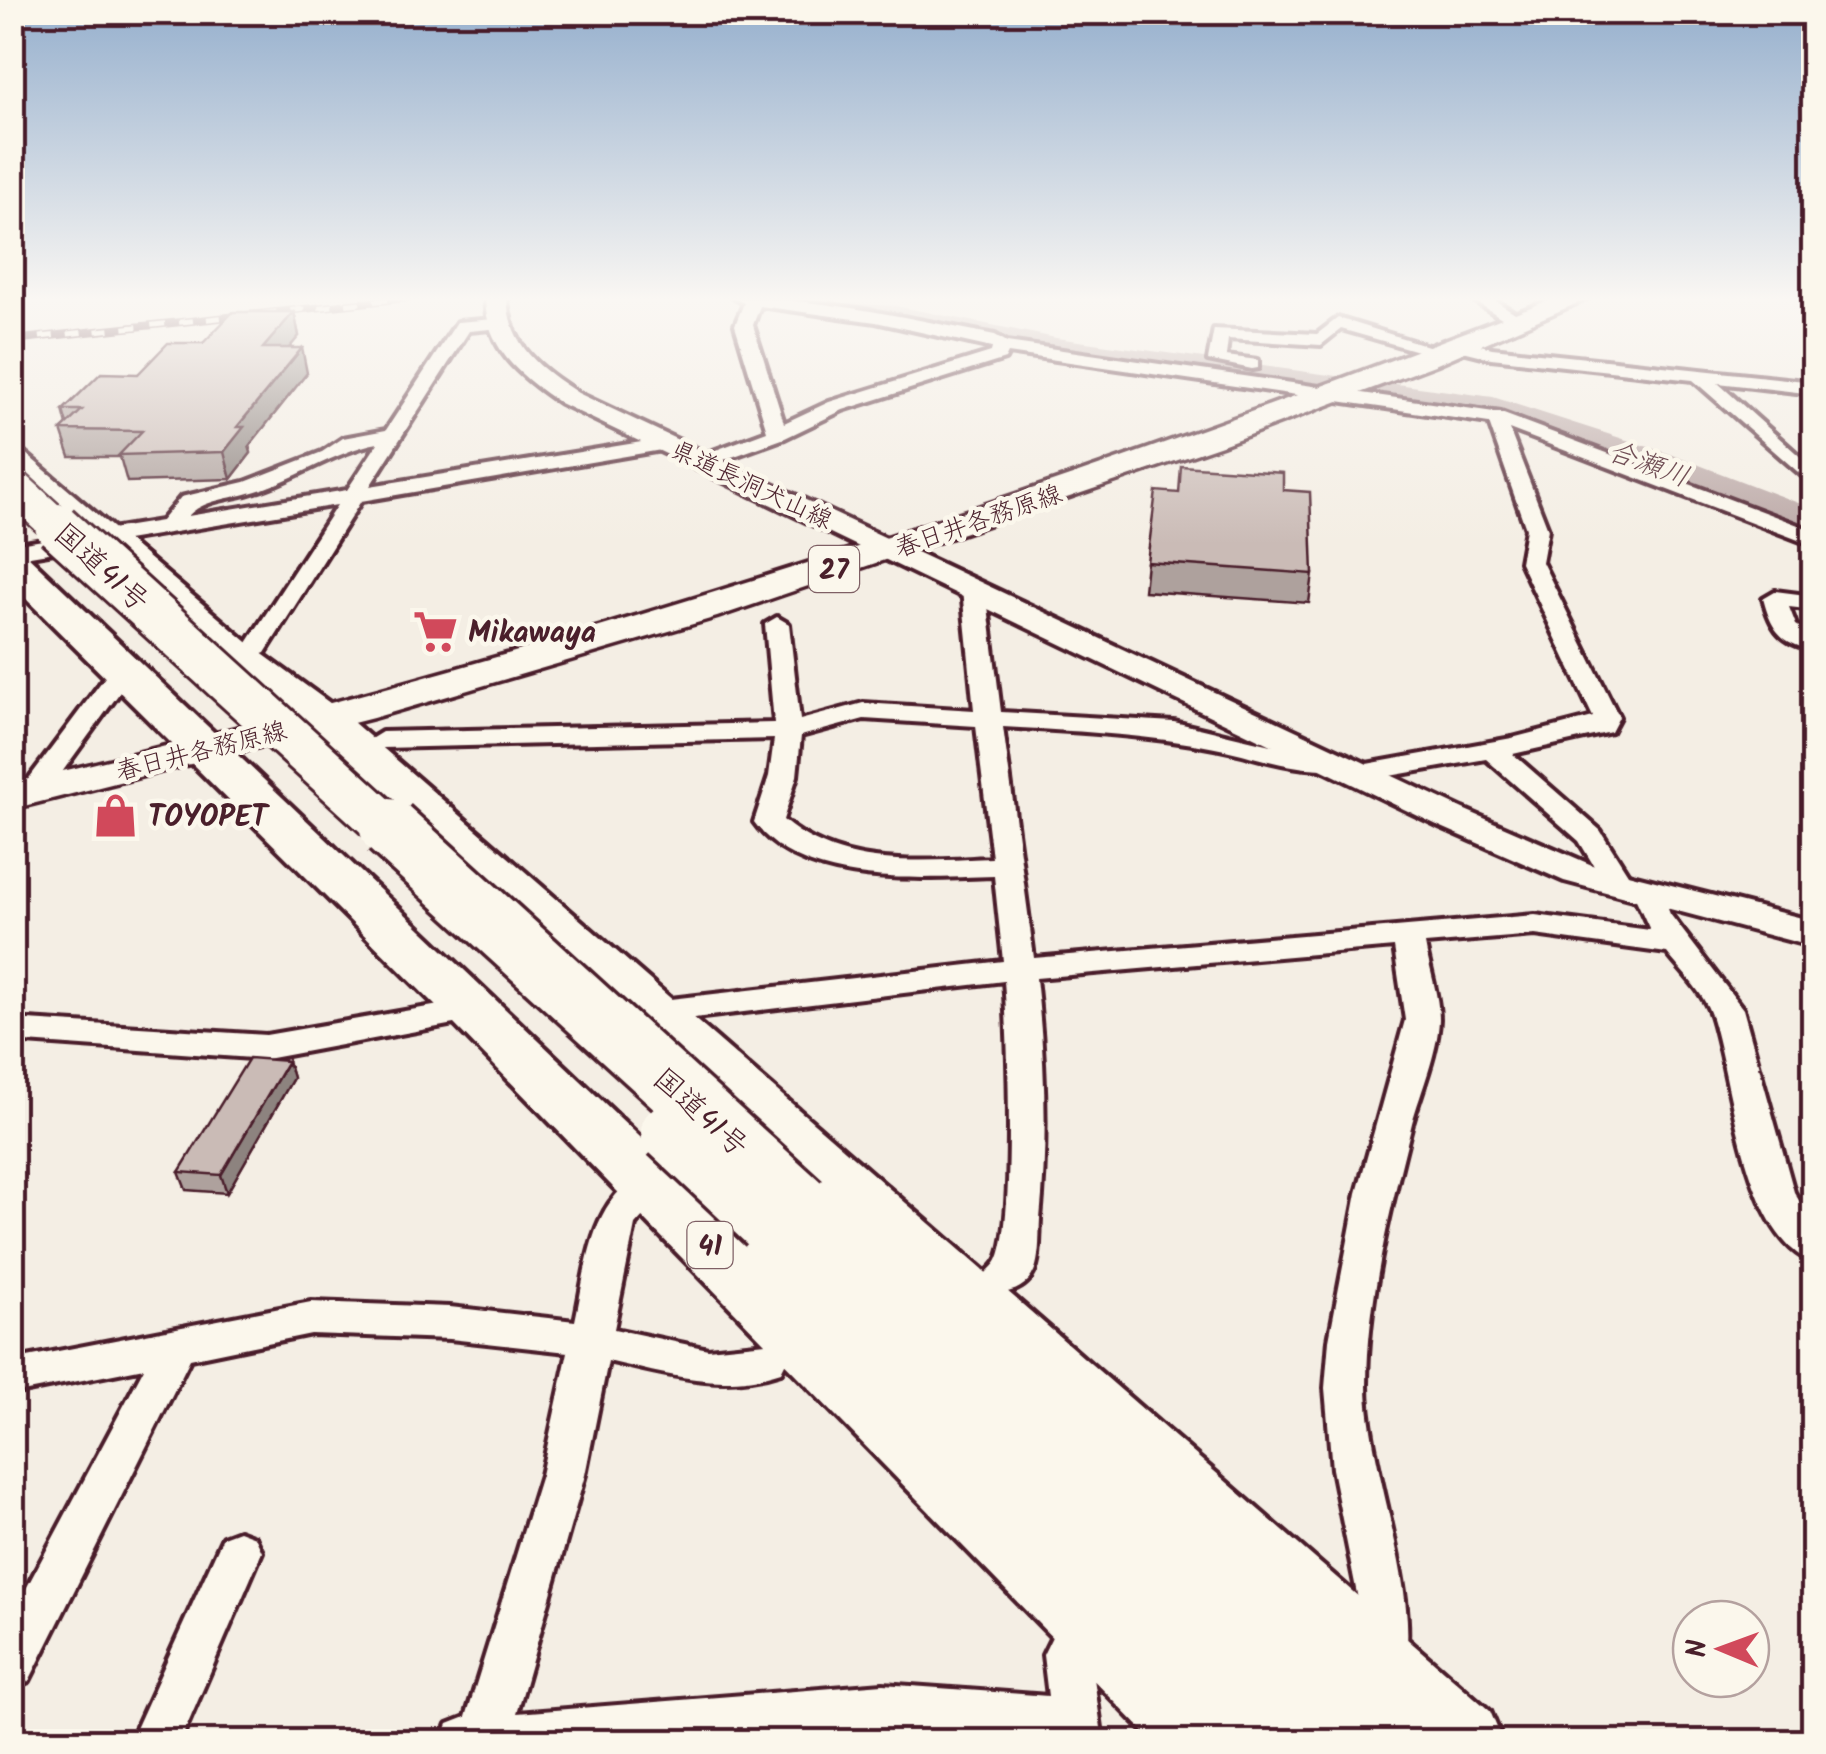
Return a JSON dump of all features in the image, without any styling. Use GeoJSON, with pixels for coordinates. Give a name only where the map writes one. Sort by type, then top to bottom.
{"type":"FeatureCollection","features":[{"type":"Feature","properties":{"kind":"highway"},"geometry":{"type":"LineString","coordinates":[[12,462],[238,656],[322,719],[644,1013],[1385,1708],[1459,1742]]}},
{"type":"Feature","properties":{"kind":"highway","name":"国道41号"},"geometry":{"type":"LineString","coordinates":[[12,485],[784,1213],[1300,1742]]}},
{"type":"Feature","properties":{"kind":"highway","name":"国道41号"},"geometry":{"type":"LineString","coordinates":[[12,519],[784,1213],[1385,1708]]}},
{"type":"Feature","properties":{"kind":"highway"},"geometry":{"type":"LineString","coordinates":[[12,562],[201,750]]}},
{"type":"Feature","properties":{"kind":"highway","name":"41"},"geometry":{"type":"LineString","coordinates":[[201,750],[474,1010],[1086,1619],[1217,1742]]}},
{"type":"Feature","properties":{"kind":"main road","name":"春日井各務原線"},"geometry":{"type":"LineString","coordinates":[[19,796],[480,677],[893,550],[1374,380]]}},
{"type":"Feature","properties":{"kind":"street"},"geometry":{"type":"LineString","coordinates":[[238,656],[256,648],[430,380]]}},
{"type":"Feature","properties":{"kind":"street","name":"県道長洞犬山線"},"geometry":{"type":"LineString","coordinates":[[542,380],[569,398],[1578,873],[1814,934]]}},
{"type":"Feature","properties":{"kind":"street"},"geometry":{"type":"LineString","coordinates":[[761,380],[778,434]]}},
{"type":"Feature","properties":{"kind":"street"},"geometry":{"type":"LineString","coordinates":[[704,461],[778,434],[836,406],[920,380]]}},
{"type":"Feature","properties":{"kind":"street"},"geometry":{"type":"LineString","coordinates":[[1240,380],[1501,420],[1814,539]]}},
{"type":"Feature","properties":{"kind":"street"},"geometry":{"type":"LineString","coordinates":[[1704,380],[1814,480]]}},
{"type":"Feature","properties":{"kind":"street"},"geometry":{"type":"LineString","coordinates":[[1737,380],[1814,388]]}},
{"type":"Feature","properties":{"kind":"street"},"geometry":{"type":"LineString","coordinates":[[382,740],[788,731],[863,710],[1174,730],[1296,759],[1346,766],[1493,752],[1602,726],[1606,716],[1532,562],[1537,529],[1504,451],[1498,425],[1501,420]]}},
{"type":"Feature","properties":{"kind":"street"},"geometry":{"type":"LineString","coordinates":[[165,530],[189,502],[252,486],[329,456],[350,442],[396,434]]}},
{"type":"Feature","properties":{"kind":"street"},"geometry":{"type":"LineString","coordinates":[[12,552],[100,541],[666,444]]}},
{"type":"Feature","properties":{"kind":"street"},"geometry":{"type":"LineString","coordinates":[[974,590],[985,719],[1021,969],[1026,1160],[1021,1239],[1016,1267],[1001,1280]]}},
{"type":"Feature","properties":{"kind":"street"},"geometry":{"type":"LineString","coordinates":[[1814,603],[1775,598],[1783,628],[1796,640],[1814,643]]}},
{"type":"Feature","properties":{"kind":"street"},"geometry":{"type":"LineString","coordinates":[[777,624],[788,731],[783,776],[768,822],[779,834],[856,868],[1006,868]]}},
{"type":"Feature","properties":{"kind":"street"},"geometry":{"type":"LineString","coordinates":[[19,796],[124,670]]}},
{"type":"Feature","properties":{"kind":"street"},"geometry":{"type":"LineString","coordinates":[[1493,752],[1590,836],[1726,1009],[1775,1192],[1797,1234],[1814,1247]]}},
{"type":"Feature","properties":{"kind":"street"},"geometry":{"type":"LineString","coordinates":[[644,1013],[1021,969],[1534,925],[1677,944]]}},
{"type":"Feature","properties":{"kind":"street"},"geometry":{"type":"LineString","coordinates":[[1385,1708],[1387,1624],[1354,1469],[1346,1388],[1348,1340],[1376,1194],[1422,1020],[1408,937]]}},
{"type":"Feature","properties":{"kind":"street"},"geometry":{"type":"LineString","coordinates":[[12,1030],[266,1048],[474,1010]]}},
{"type":"Feature","properties":{"kind":"street"},"geometry":{"type":"LineString","coordinates":[[651,1186],[617,1219],[563,1475],[476,1739],[884,1708],[1078,1732],[1068,1655],[1086,1619]]}},
{"type":"Feature","properties":{"kind":"street"},"geometry":{"type":"LineString","coordinates":[[12,1377],[310,1318],[565,1335],[708,1366],[766,1360]]}},
{"type":"Feature","properties":{"kind":"street"},"geometry":{"type":"LineString","coordinates":[[12,1665],[178,1342]]}},
{"type":"Feature","properties":{"kind":"street"},"geometry":{"type":"LineString","coordinates":[[155,1742],[239,1552]]}},
{"type":"Feature","properties":{"kind":"building"},"geometry":{"type":"Polygon","coordinates":[[[94,380],[276,380],[237,427],[244,427],[224,452],[119,455],[142,431],[61,430],[82,410],[63,410],[94,380]]]}},
{"type":"Feature","properties":{"kind":"building"},"geometry":{"type":"Polygon","coordinates":[[[1181,466],[1283,473],[1283,490],[1310,492],[1313,574],[1147,562],[1156,491],[1179,493],[1181,466]]]}},
{"type":"Feature","properties":{"kind":"building"},"geometry":{"type":"Polygon","coordinates":[[[249,1058],[288,1061],[221,1175],[179,1172],[249,1058]]]}},
{"type":"Feature","properties":{"kind":"waterway","name":"合瀬川"},"geometry":{"type":"LineString","coordinates":[[1295,380],[1493,407],[1660,463],[1814,522]]}},
{"type":"Feature","properties":{"kind":"place","name":"Mikawaya"},"geometry":{"type":"Point","coordinates":[435,632]}},
{"type":"Feature","properties":{"kind":"place","name":"TOYOPET"},"geometry":{"type":"Point","coordinates":[115,816]}}]}
